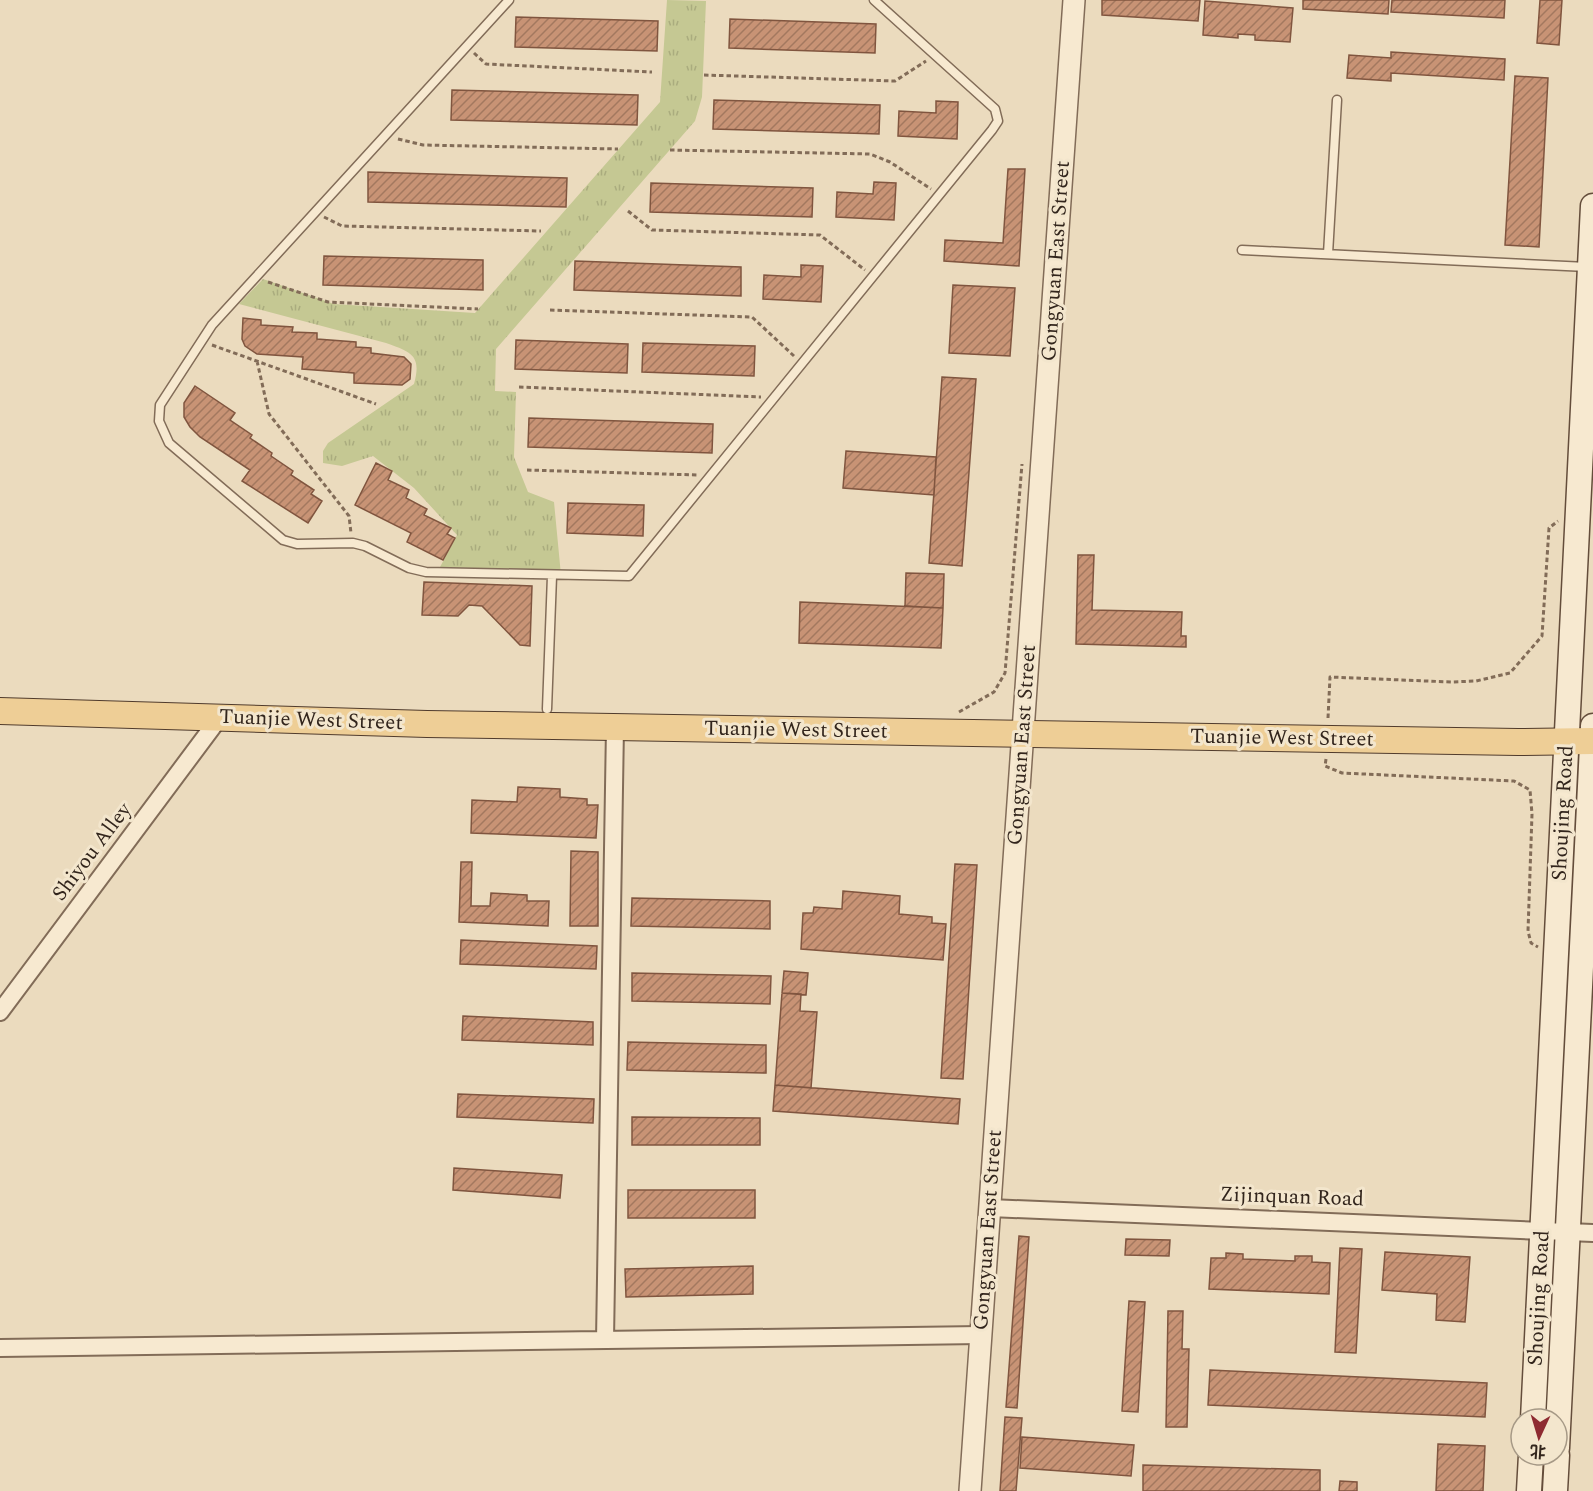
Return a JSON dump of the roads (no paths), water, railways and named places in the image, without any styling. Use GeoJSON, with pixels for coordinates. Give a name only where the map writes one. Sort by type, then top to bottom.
{"type":"FeatureCollection","features":[{"type":"Feature","properties":{"kind":"main road","name":"Shoujing Road"},"geometry":{"type":"LineString","coordinates":[[1534,1407],[1593,206]]}},
{"type":"Feature","properties":{"kind":"main road","name":"Tuanjie West Street"},"geometry":{"type":"LineString","coordinates":[[0,694],[547,709],[953,716],[1023,725]]}},
{"type":"Feature","properties":{"kind":"main road","name":"Tuanjie West Street"},"geometry":{"type":"LineString","coordinates":[[0,711],[615,727],[1023,725],[1567,733],[1593,741]]}},
{"type":"Feature","properties":{"kind":"main road","name":"Tuanjie West Street"},"geometry":{"type":"LineString","coordinates":[[1567,733],[1593,725]]}},
{"type":"Feature","properties":{"kind":"main road","name":"Shoujing Road"},"geometry":{"type":"LineString","coordinates":[[1559,1407],[1593,725]]}},
{"type":"Feature","properties":{"kind":"main road"},"geometry":{"type":"LineString","coordinates":[[1529,1491],[1530,1467]]}},
{"type":"Feature","properties":{"kind":"main road"},"geometry":{"type":"LineString","coordinates":[[1555,1491],[1556,1467]]}},
{"type":"Feature","properties":{"kind":"street","name":"Gongyuan East Street"},"geometry":{"type":"LineString","coordinates":[[970,1491],[1074,0]]}},
{"type":"Feature","properties":{"kind":"street","name":"Shiyou Alley"},"geometry":{"type":"LineString","coordinates":[[0,1012],[220,717]]}},
{"type":"Feature","properties":{"kind":"street"},"geometry":{"type":"LineString","coordinates":[[604,1340],[615,727]]}},
{"type":"Feature","properties":{"kind":"street","name":"Zijinquan Road"},"geometry":{"type":"LineString","coordinates":[[990,1208],[1593,1233]]}},
{"type":"Feature","properties":{"kind":"street"},"geometry":{"type":"LineString","coordinates":[[0,1348],[981,1335]]}},
{"type":"Feature","properties":{"kind":"lane"},"geometry":{"type":"LineString","coordinates":[[508,0],[213,325],[160,405],[159,421],[169,443],[283,540],[297,544],[353,543],[409,568],[426,572],[629,576],[993,130],[998,114],[874,0]]}},
{"type":"Feature","properties":{"kind":"lane"},"geometry":{"type":"LineString","coordinates":[[1328,254],[1337,100]]}},
{"type":"Feature","properties":{"kind":"lane"},"geometry":{"type":"LineString","coordinates":[[1242,250],[1590,267]]}},
{"type":"Feature","properties":{"kind":"lane"},"geometry":{"type":"LineString","coordinates":[[547,709],[552,576]]}}]}
